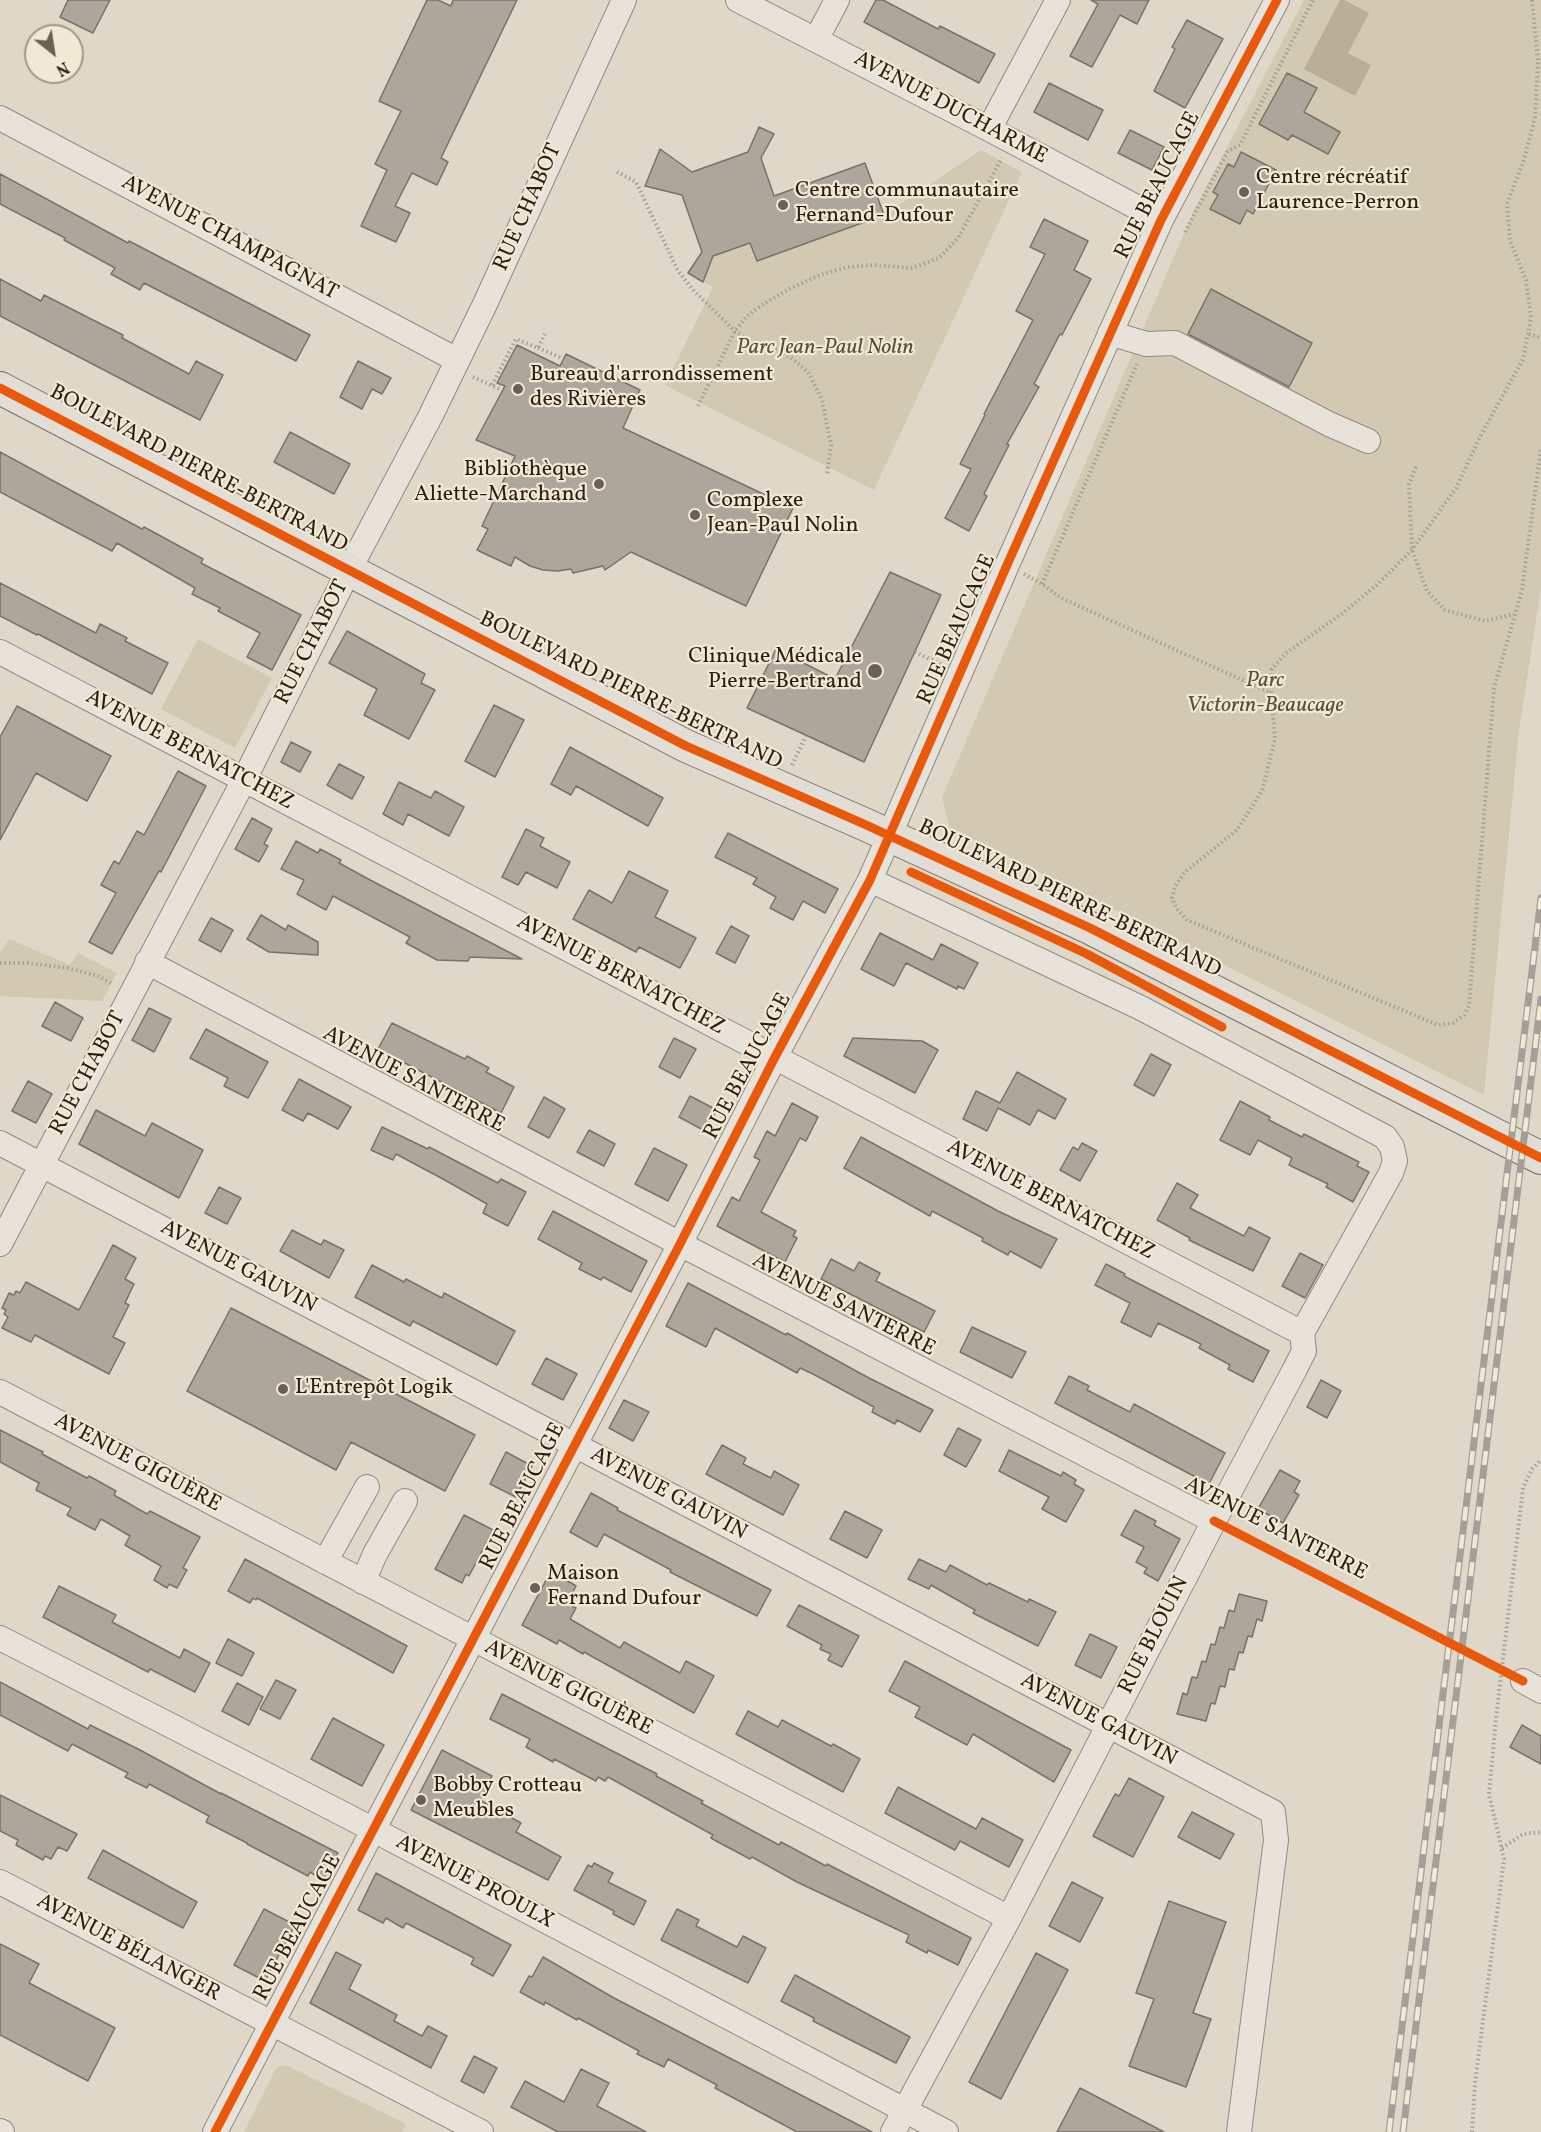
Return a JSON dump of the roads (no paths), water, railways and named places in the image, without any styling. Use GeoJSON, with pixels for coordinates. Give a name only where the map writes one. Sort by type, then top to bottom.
{"type":"FeatureCollection","features":[{"type":"Feature","properties":{"kind":"main road","name":"BOULEVARD PIERRE-BERTRAND"},"geometry":{"type":"LineString","coordinates":[[0,388],[686,746],[1090,928],[1541,1158]]}},
{"type":"Feature","properties":{"kind":"street","name":"RUE CHABOT"},"geometry":{"type":"LineString","coordinates":[[0,1244],[244,780],[349,570],[430,417],[465,368],[494,286],[520,225],[624,0]]}},
{"type":"Feature","properties":{"kind":"street","name":"AVENUE DUCHARME"},"geometry":{"type":"LineString","coordinates":[[738,0],[1161,220]]}},
{"type":"Feature","properties":{"kind":"street"},"geometry":{"type":"LineString","coordinates":[[816,40],[837,0]]}},
{"type":"Feature","properties":{"kind":"street"},"geometry":{"type":"LineString","coordinates":[[989,129],[1058,0]]}},
{"type":"Feature","properties":{"kind":"street","name":"RUE BEAUCAGE"},"geometry":{"type":"LineString","coordinates":[[215,2132],[680,1244],[775,1057],[870,880],[1006,566],[1161,220],[1277,0]]}},
{"type":"Feature","properties":{"kind":"street","name":"AVENUE CHAMPAGNAT"},"geometry":{"type":"LineString","coordinates":[[0,118],[465,368]]}},
{"type":"Feature","properties":{"kind":"street"},"geometry":{"type":"LineString","coordinates":[[1110,333],[1146,344],[1175,343],[1329,424],[1368,441]]}},
{"type":"Feature","properties":{"kind":"street","name":"AVENUE BERNATCHEZ"},"geometry":{"type":"LineString","coordinates":[[0,652],[1302,1334]]}},
{"type":"Feature","properties":{"kind":"street","name":"RUE BLOUIN"},"geometry":{"type":"LineString","coordinates":[[870,880],[1142,1008],[1385,1137],[1392,1147],[1395,1161],[1391,1173],[1302,1334],[1304,1351],[1296,1369],[1214,1521],[1009,1918],[893,2132]]}},
{"type":"Feature","properties":{"kind":"street","name":"AVENUE SANTERRE"},"geometry":{"type":"LineString","coordinates":[[147,962],[680,1244],[1214,1521]]}},
{"type":"Feature","properties":{"kind":"street","name":"AVENUE GAUVIN"},"geometry":{"type":"LineString","coordinates":[[0,1143],[1273,1812],[1276,1840],[1239,2132]]}},
{"type":"Feature","properties":{"kind":"street","name":"AVENUE GIGUÈRE"},"geometry":{"type":"LineString","coordinates":[[0,1392],[1009,1918]]}},
{"type":"Feature","properties":{"kind":"street"},"geometry":{"type":"LineString","coordinates":[[326,1562],[367,1486]]}},
{"type":"Feature","properties":{"kind":"street"},"geometry":{"type":"LineString","coordinates":[[363,1582],[375,1554],[405,1501]]}},
{"type":"Feature","properties":{"kind":"street","name":"AVENUE PROULX"},"geometry":{"type":"LineString","coordinates":[[0,1638],[373,1830],[946,2132]]}},
{"type":"Feature","properties":{"kind":"street","name":"AVENUE BÉLANGER"},"geometry":{"type":"LineString","coordinates":[[0,1882],[481,2132]]}},
{"type":"Feature","properties":{"kind":"railway"},"geometry":{"type":"LineString","coordinates":[[1389,2132],[1541,898]]}},
{"type":"Feature","properties":{"kind":"railway"},"geometry":{"type":"LineString","coordinates":[[1403,2132],[1541,999]]}},
{"type":"Feature","properties":{"kind":"place","name":"Centre récréatif Laurence-Perron"},"geometry":{"type":"Point","coordinates":[1244,192]}},
{"type":"Feature","properties":{"kind":"place","name":"Centre communautaire Fernand-Dufour"},"geometry":{"type":"Point","coordinates":[783,205]}},
{"type":"Feature","properties":{"kind":"place","name":"Bureau d'arrondissement des Rivières"},"geometry":{"type":"Point","coordinates":[518,389]}},
{"type":"Feature","properties":{"kind":"place","name":"Bibliothèque Aliette-Marchand"},"geometry":{"type":"Point","coordinates":[599,484]}},
{"type":"Feature","properties":{"kind":"place","name":"Complexe Jean-Paul Nolin"},"geometry":{"type":"Point","coordinates":[695,515]}},
{"type":"Feature","properties":{"kind":"place","name":"Clinique Médicale Pierre-Bertrand"},"geometry":{"type":"Point","coordinates":[875,671]}},
{"type":"Feature","properties":{"kind":"place","name":"L'Entrepôt Logik"},"geometry":{"type":"Point","coordinates":[283,1389]}},
{"type":"Feature","properties":{"kind":"place","name":"Maison Fernand Dufour"},"geometry":{"type":"Point","coordinates":[535,1588]}},
{"type":"Feature","properties":{"kind":"place","name":"Bobby Crotteau Meubles"},"geometry":{"type":"Point","coordinates":[421,1800]}},
{"type":"Feature","properties":{"kind":"park label","name":"Parc Jean-Paul Nolin"},"geometry":{"type":"Point","coordinates":[825,349]}},
{"type":"Feature","properties":{"kind":"park label","name":"Parc Victorin-Beaucage"},"geometry":{"type":"Point","coordinates":[1265,694]}}]}
